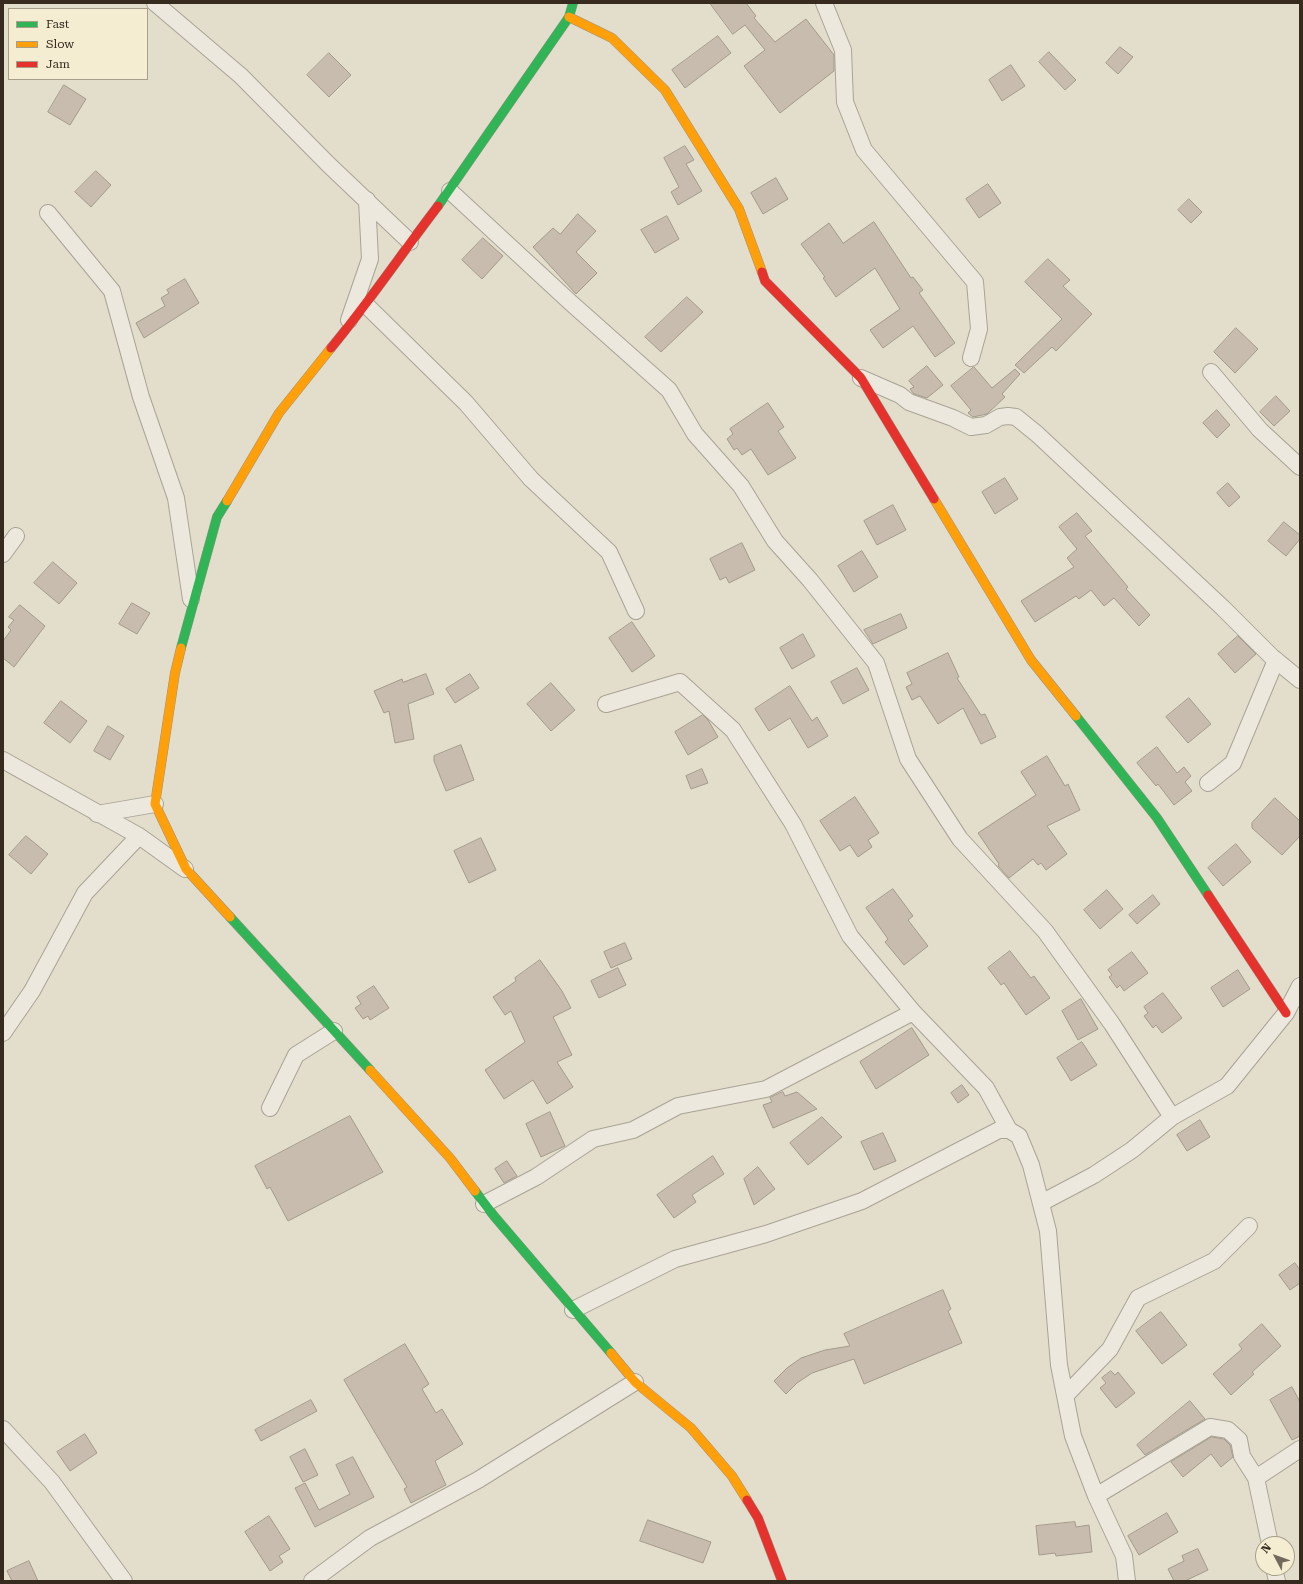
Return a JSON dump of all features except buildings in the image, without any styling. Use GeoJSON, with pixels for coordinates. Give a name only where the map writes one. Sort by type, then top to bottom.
{"type":"FeatureCollection","features":[{"type":"Feature","properties":{"kind":"street"},"geometry":{"type":"LineString","coordinates":[[155,3],[241,76],[410,242]]}},
{"type":"Feature","properties":{"kind":"street"},"geometry":{"type":"LineString","coordinates":[[186,869],[155,804],[175,673],[192,605],[217,518],[279,413],[366,304],[410,242],[450,191],[569,17],[573,3]]}},
{"type":"Feature","properties":{"kind":"street"},"geometry":{"type":"LineString","coordinates":[[824,3],[843,50],[845,102],[864,150],[975,282],[979,329],[971,358]]}},
{"type":"Feature","properties":{"kind":"street"},"geometry":{"type":"LineString","coordinates":[[569,17],[612,38],[665,90],[739,209],[766,281],[861,378],[1031,660],[1157,818],[1286,1013]]}},
{"type":"Feature","properties":{"kind":"street"},"geometry":{"type":"LineString","coordinates":[[450,191],[570,302],[669,390],[695,434],[741,486],[775,540],[810,580],[876,663],[908,759],[960,838],[1045,931],[1112,1024],[1172,1118]]}},
{"type":"Feature","properties":{"kind":"street"},"geometry":{"type":"LineString","coordinates":[[345,329],[370,259],[367,200]]}},
{"type":"Feature","properties":{"kind":"street"},"geometry":{"type":"LineString","coordinates":[[48,214],[112,291],[141,397],[176,498],[192,605]]}},
{"type":"Feature","properties":{"kind":"street"},"geometry":{"type":"LineString","coordinates":[[366,304],[466,403],[531,479],[609,552],[636,611]]}},
{"type":"Feature","properties":{"kind":"street"},"geometry":{"type":"LineString","coordinates":[[1210,372],[1260,430],[1300,467]]}},
{"type":"Feature","properties":{"kind":"street"},"geometry":{"type":"LineString","coordinates":[[861,378],[900,395],[910,402],[953,418],[971,427],[986,425],[1000,417],[1016,417],[1037,434],[1201,586],[1276,660],[1300,680]]}},
{"type":"Feature","properties":{"kind":"street"},"geometry":{"type":"LineString","coordinates":[[3,554],[16,536]]}},
{"type":"Feature","properties":{"kind":"street"},"geometry":{"type":"LineString","coordinates":[[1208,784],[1233,763],[1276,660]]}},
{"type":"Feature","properties":{"kind":"street"},"geometry":{"type":"LineString","coordinates":[[606,704],[680,682],[734,730],[793,824],[850,936],[913,1012],[986,1088],[1009,1130],[1019,1136],[1031,1165],[1048,1232],[1059,1365],[1073,1436],[1096,1496],[1124,1556],[1127,1581]]}},
{"type":"Feature","properties":{"kind":"street"},"geometry":{"type":"LineString","coordinates":[[3,760],[97,814],[139,836],[186,869],[450,1158],[484,1204],[548,1282],[635,1382],[691,1428],[732,1476],[758,1518],[782,1581]]}},
{"type":"Feature","properties":{"kind":"street"},"geometry":{"type":"LineString","coordinates":[[97,814],[155,804]]}},
{"type":"Feature","properties":{"kind":"street"},"geometry":{"type":"LineString","coordinates":[[3,1033],[32,991],[85,893],[139,836]]}},
{"type":"Feature","properties":{"kind":"street"},"geometry":{"type":"LineString","coordinates":[[1041,1203],[1094,1175],[1132,1150],[1172,1118],[1227,1086],[1286,1013],[1300,986]]}},
{"type":"Feature","properties":{"kind":"street"},"geometry":{"type":"LineString","coordinates":[[484,1204],[536,1177],[593,1139],[633,1130],[678,1106],[766,1089],[913,1012]]}},
{"type":"Feature","properties":{"kind":"street"},"geometry":{"type":"LineString","coordinates":[[270,1108],[296,1055],[334,1031]]}},
{"type":"Feature","properties":{"kind":"street"},"geometry":{"type":"LineString","coordinates":[[573,1310],[675,1259],[766,1234],[862,1201],[999,1130],[1009,1130]]}},
{"type":"Feature","properties":{"kind":"street"},"geometry":{"type":"LineString","coordinates":[[1066,1395],[1110,1349],[1138,1298],[1214,1261],[1249,1226]]}},
{"type":"Feature","properties":{"kind":"street"},"geometry":{"type":"LineString","coordinates":[[312,1581],[370,1538],[478,1480],[635,1382]]}},
{"type":"Feature","properties":{"kind":"street"},"geometry":{"type":"LineString","coordinates":[[1096,1496],[1210,1428],[1228,1430],[1239,1440],[1242,1456],[1256,1478],[1268,1536]]}},
{"type":"Feature","properties":{"kind":"street"},"geometry":{"type":"LineString","coordinates":[[3,1429],[52,1482],[124,1581]]}},
{"type":"Feature","properties":{"kind":"street"},"geometry":{"type":"LineString","coordinates":[[1256,1478],[1300,1449]]}},
{"type":"Feature","properties":{"kind":"traffic: fast"},"geometry":{"type":"LineString","coordinates":[[438,206],[569,17],[573,3]]}},
{"type":"Feature","properties":{"kind":"traffic: fast"},"geometry":{"type":"LineString","coordinates":[[181,648],[217,517],[227,501]]}},
{"type":"Feature","properties":{"kind":"traffic: fast"},"geometry":{"type":"LineString","coordinates":[[1076,716],[1157,818],[1208,895]]}},
{"type":"Feature","properties":{"kind":"traffic: fast"},"geometry":{"type":"LineString","coordinates":[[230,917],[370,1070]]}},
{"type":"Feature","properties":{"kind":"traffic: fast"},"geometry":{"type":"LineString","coordinates":[[475,1191],[494,1216],[611,1353]]}},
{"type":"Feature","properties":{"kind":"traffic: slow"},"geometry":{"type":"LineString","coordinates":[[569,17],[612,38],[665,90],[739,209],[762,272]]}},
{"type":"Feature","properties":{"kind":"traffic: slow"},"geometry":{"type":"LineString","coordinates":[[227,501],[279,413],[331,348]]}},
{"type":"Feature","properties":{"kind":"traffic: slow"},"geometry":{"type":"LineString","coordinates":[[934,499],[1031,660],[1076,716]]}},
{"type":"Feature","properties":{"kind":"traffic: slow"},"geometry":{"type":"LineString","coordinates":[[181,648],[175,673],[155,804],[186,869],[230,917]]}},
{"type":"Feature","properties":{"kind":"traffic: slow"},"geometry":{"type":"LineString","coordinates":[[370,1070],[450,1158],[475,1191]]}},
{"type":"Feature","properties":{"kind":"traffic: slow"},"geometry":{"type":"LineString","coordinates":[[611,1353],[635,1382],[691,1428],[732,1476],[747,1500]]}},
{"type":"Feature","properties":{"kind":"traffic: jam"},"geometry":{"type":"LineString","coordinates":[[331,348],[359,313],[438,206]]}},
{"type":"Feature","properties":{"kind":"traffic: jam"},"geometry":{"type":"LineString","coordinates":[[762,272],[765,281],[861,378],[934,499]]}},
{"type":"Feature","properties":{"kind":"traffic: jam"},"geometry":{"type":"LineString","coordinates":[[1208,895],[1286,1013]]}},
{"type":"Feature","properties":{"kind":"traffic: jam"},"geometry":{"type":"LineString","coordinates":[[747,1500],[758,1518],[782,1581]]}}]}
